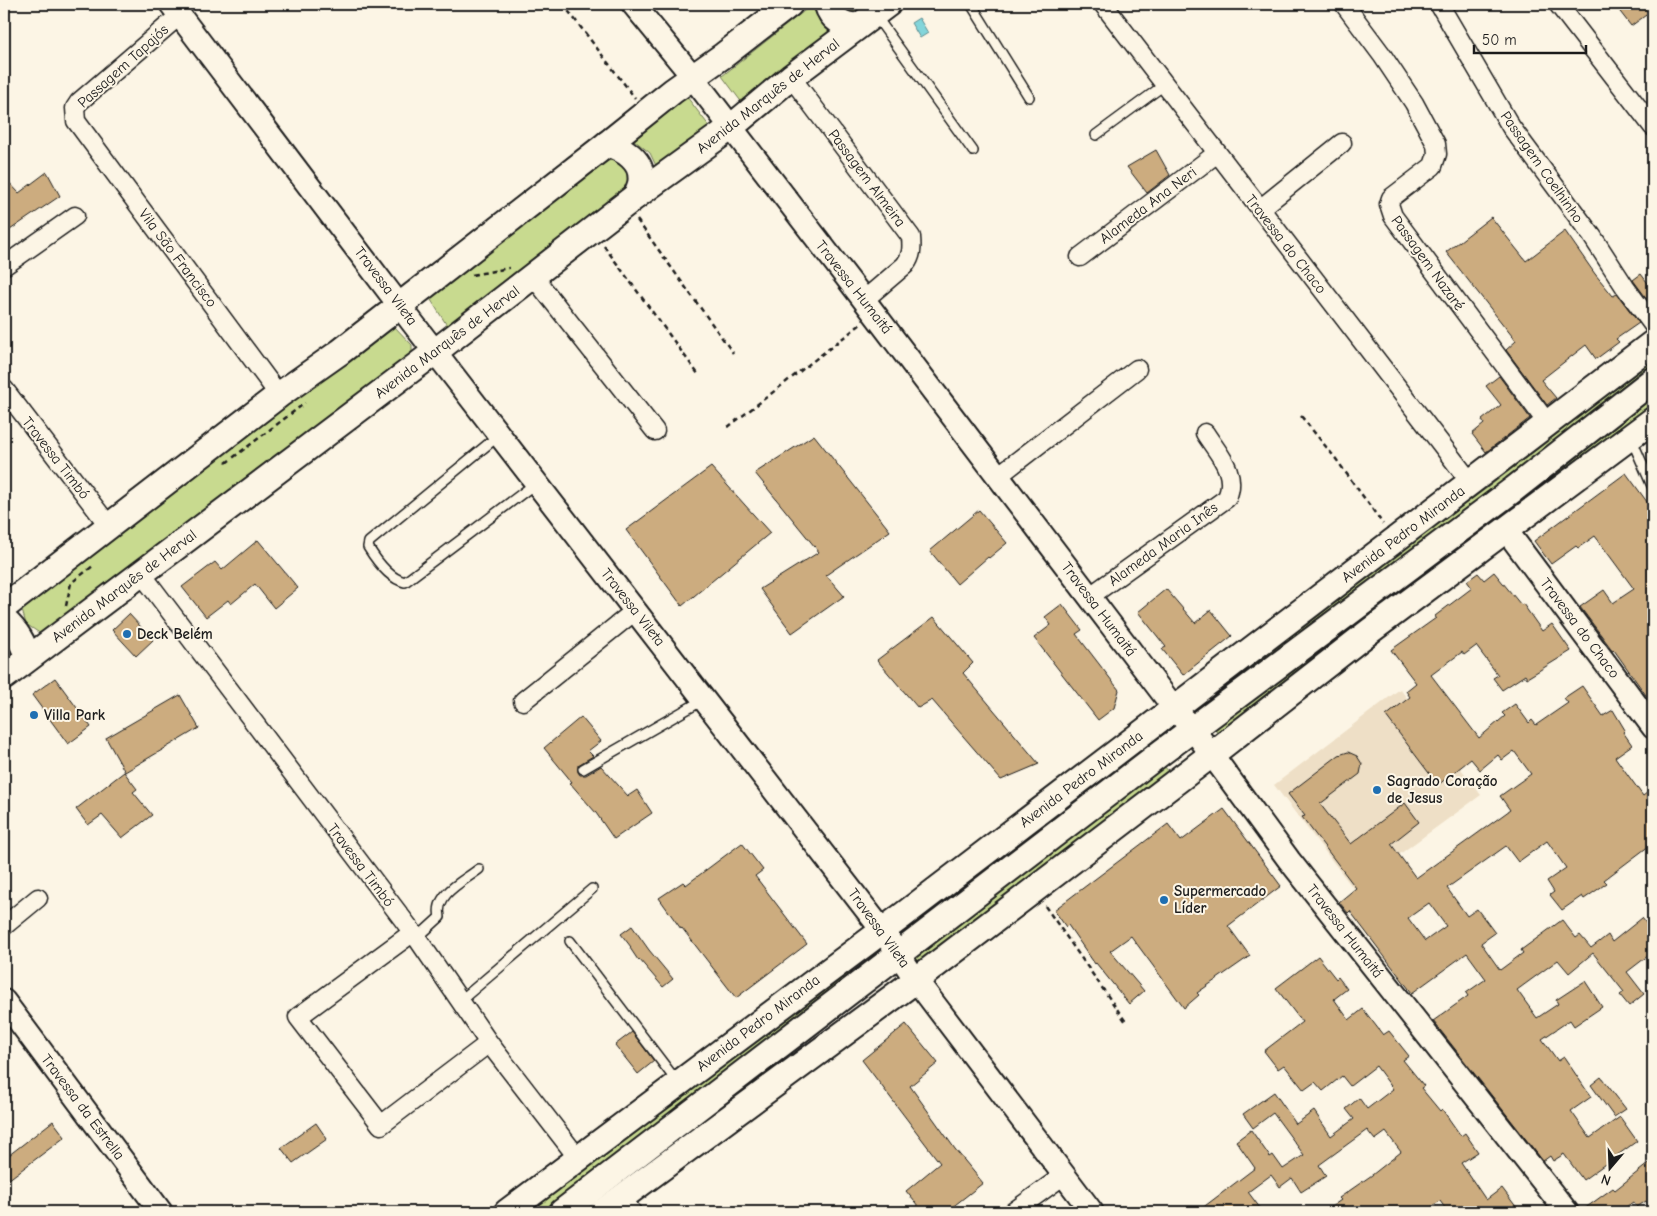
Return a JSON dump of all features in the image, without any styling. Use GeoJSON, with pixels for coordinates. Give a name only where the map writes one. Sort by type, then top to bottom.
{"type":"FeatureCollection","features":[{"type":"Feature","properties":{"kind":"main road"},"geometry":{"type":"LineString","coordinates":[[4,607],[279,395],[340,352],[790,4]]}},
{"type":"Feature","properties":{"kind":"main road"},"geometry":{"type":"LineString","coordinates":[[827,4],[831,14],[843,24],[873,15]]}},
{"type":"Feature","properties":{"kind":"main road","name":"Avenida Marquês de Herval"},"geometry":{"type":"LineString","coordinates":[[4,677],[436,351],[631,200],[730,128],[791,76],[873,15]]}},
{"type":"Feature","properties":{"kind":"main road"},"geometry":{"type":"LineString","coordinates":[[607,144],[621,149],[633,158],[641,171],[641,181],[631,200]]}},
{"type":"Feature","properties":{"kind":"main road","name":"Avenida Pedro Miranda"},"geometry":{"type":"LineString","coordinates":[[507,1212],[882,930],[1653,343]]}},
{"type":"Feature","properties":{"kind":"main road","name":"Avenida Pedro Miranda"},"geometry":{"type":"LineString","coordinates":[[562,1212],[898,954],[1514,489],[1653,380]]}},
{"type":"Feature","properties":{"kind":"main road"},"geometry":{"type":"LineString","coordinates":[[618,1207],[1211,755],[1370,631],[1653,420]]}},
{"type":"Feature","properties":{"kind":"main road"},"geometry":{"type":"LineString","coordinates":[[4,620],[24,643],[28,658]]}},
{"type":"Feature","properties":{"kind":"street","name":"Travessa Humaitá"},"geometry":{"type":"LineString","coordinates":[[633,4],[730,128],[865,310],[998,476],[1174,708],[1193,730],[1289,860],[1568,1212]]}},
{"type":"Feature","properties":{"kind":"street","name":"Travessa do Chaco"},"geometry":{"type":"LineString","coordinates":[[1103,4],[1216,154],[1470,482]]}},
{"type":"Feature","properties":{"kind":"street","name":"Passagem Nazaré"},"geometry":{"type":"LineString","coordinates":[[1344,4],[1382,55],[1414,103],[1436,144],[1437,154],[1433,166],[1391,198],[1389,204],[1393,216],[1548,424]]}},
{"type":"Feature","properties":{"kind":"street","name":"Passagem Coelhinho"},"geometry":{"type":"LineString","coordinates":[[1439,4],[1511,127],[1592,236],[1625,287],[1653,325]]}},
{"type":"Feature","properties":{"kind":"street"},"geometry":{"type":"LineString","coordinates":[[1558,4],[1653,127]]}},
{"type":"Feature","properties":{"kind":"street","name":"Passagem Tapajós"},"geometry":{"type":"LineString","coordinates":[[76,121],[75,108],[79,102],[175,9]]}},
{"type":"Feature","properties":{"kind":"street","name":"Travessa Vileta"},"geometry":{"type":"LineString","coordinates":[[175,9],[882,930],[916,980],[1092,1212]]}},
{"type":"Feature","properties":{"kind":"street","name":"Passagem Almeira"},"geometry":{"type":"LineString","coordinates":[[791,76],[911,237],[912,248],[910,258],[865,310]]}},
{"type":"Feature","properties":{"kind":"street","name":"Vila São Francisco"},"geometry":{"type":"LineString","coordinates":[[76,121],[279,395]]}},
{"type":"Feature","properties":{"kind":"street"},"geometry":{"type":"LineString","coordinates":[[1260,210],[1342,143]]}},
{"type":"Feature","properties":{"kind":"street","name":"Alameda Ana Neri"},"geometry":{"type":"LineString","coordinates":[[1080,257],[1216,154]]}},
{"type":"Feature","properties":{"kind":"street"},"geometry":{"type":"LineString","coordinates":[[4,266],[75,216]]}},
{"type":"Feature","properties":{"kind":"street"},"geometry":{"type":"LineString","coordinates":[[533,276],[655,431]]}},
{"type":"Feature","properties":{"kind":"street"},"geometry":{"type":"LineString","coordinates":[[998,476],[1137,369]]}},
{"type":"Feature","properties":{"kind":"street","name":"Travessa Timbó"},"geometry":{"type":"LineString","coordinates":[[4,389],[109,526]]}},
{"type":"Feature","properties":{"kind":"street","name":"Alameda Maria Inês"},"geometry":{"type":"LineString","coordinates":[[1089,597],[1227,498],[1232,480],[1229,471],[1205,433]]}},
{"type":"Feature","properties":{"kind":"street","name":"Travessa do Chaco"},"geometry":{"type":"LineString","coordinates":[[1506,530],[1653,727]]}},
{"type":"Feature","properties":{"kind":"street","name":"Travessa Timbó"},"geometry":{"type":"LineString","coordinates":[[141,573],[414,935],[489,1043],[578,1158]]}},
{"type":"Feature","properties":{"kind":"street"},"geometry":{"type":"LineString","coordinates":[[523,701],[636,610]]}},
{"type":"Feature","properties":{"kind":"street"},"geometry":{"type":"LineString","coordinates":[[4,926],[38,898]]}},
{"type":"Feature","properties":{"kind":"street"},"geometry":{"type":"LineString","coordinates":[[414,935],[298,1017],[380,1125],[489,1043]]}},
{"type":"Feature","properties":{"kind":"street","name":"Travessa da Estrella"},"geometry":{"type":"LineString","coordinates":[[6,1009],[161,1212]]}},
{"type":"Feature","properties":{"kind":"street"},"geometry":{"type":"LineString","coordinates":[[1012,1212],[1064,1174]]}},
{"type":"Feature","properties":{"kind":"lane"},"geometry":{"type":"LineString","coordinates":[[970,4],[1029,97]]}},
{"type":"Feature","properties":{"kind":"lane"},"geometry":{"type":"LineString","coordinates":[[873,15],[973,151]]}},
{"type":"Feature","properties":{"kind":"lane"},"geometry":{"type":"LineString","coordinates":[[1096,135],[1164,85]]}},
{"type":"Feature","properties":{"kind":"lane"},"geometry":{"type":"LineString","coordinates":[[500,434],[369,542],[368,547],[371,553],[392,577],[398,581],[405,582],[537,482]]}},
{"type":"Feature","properties":{"kind":"lane"},"geometry":{"type":"LineString","coordinates":[[1630,437],[1653,488]]}},
{"type":"Feature","properties":{"kind":"lane"},"geometry":{"type":"LineString","coordinates":[[583,769],[705,699]]}},
{"type":"Feature","properties":{"kind":"lane"},"geometry":{"type":"LineString","coordinates":[[414,935],[432,926],[440,917],[442,898],[479,869]]}},
{"type":"Feature","properties":{"kind":"lane"},"geometry":{"type":"LineString","coordinates":[[460,1001],[592,889]]}},
{"type":"Feature","properties":{"kind":"lane"},"geometry":{"type":"LineString","coordinates":[[570,941],[679,1083]]}},
{"type":"Feature","properties":{"kind":"path"},"geometry":{"type":"LineString","coordinates":[[563,4],[647,113]]}},
{"type":"Feature","properties":{"kind":"path"},"geometry":{"type":"LineString","coordinates":[[631,200],[733,353]]}},
{"type":"Feature","properties":{"kind":"path"},"geometry":{"type":"LineString","coordinates":[[592,230],[698,374]]}},
{"type":"Feature","properties":{"kind":"path"},"geometry":{"type":"LineString","coordinates":[[728,427],[865,310]]}},
{"type":"Feature","properties":{"kind":"path"},"geometry":{"type":"LineString","coordinates":[[1301,416],[1336,459],[1395,540]]}},
{"type":"Feature","properties":{"kind":"path"},"geometry":{"type":"LineString","coordinates":[[1034,889],[1126,1022]]}},
{"type":"Feature","properties":{"kind":"shaded area","name":"Sagrado Coração de Jesus"},"geometry":{"type":"Polygon","coordinates":[[[1400,689],[1481,795],[1353,888],[1274,785],[1400,689]]]}},
{"type":"Feature","properties":{"kind":"green space"},"geometry":{"type":"Polygon","coordinates":[[[813,4],[820,22],[838,34],[743,104],[722,76],[813,4]]]}},
{"type":"Feature","properties":{"kind":"green space"},"geometry":{"type":"Polygon","coordinates":[[[838,4],[875,4],[856,18],[840,8],[838,4]]]}},
{"type":"Feature","properties":{"kind":"green space"},"geometry":{"type":"Polygon","coordinates":[[[687,97],[713,131],[658,170],[650,153],[634,140],[687,97]]]}},
{"type":"Feature","properties":{"kind":"green space"},"geometry":{"type":"Polygon","coordinates":[[[617,160],[630,170],[631,190],[448,327],[431,300],[431,294],[604,161],[617,160]]]}},
{"type":"Feature","properties":{"kind":"green space"},"geometry":{"type":"Polygon","coordinates":[[[393,325],[412,345],[412,358],[44,636],[26,624],[22,610],[388,326],[393,325]]]}},
{"type":"Feature","properties":{"kind":"green space"},"geometry":{"type":"Polygon","coordinates":[[[1653,360],[1653,377],[1204,714],[1195,703],[1487,488],[1653,360]]]}},
{"type":"Feature","properties":{"kind":"green space"},"geometry":{"type":"Polygon","coordinates":[[[1653,391],[1653,411],[1221,738],[1210,723],[1653,391]]]}},
{"type":"Feature","properties":{"kind":"green space"},"geometry":{"type":"Polygon","coordinates":[[[1145,743],[1154,753],[901,946],[893,933],[1145,743]]]}},
{"type":"Feature","properties":{"kind":"green space"},"geometry":{"type":"Polygon","coordinates":[[[1160,761],[1173,777],[924,968],[910,953],[1160,761]]]}},
{"type":"Feature","properties":{"kind":"green space"},"geometry":{"type":"Polygon","coordinates":[[[848,965],[859,979],[552,1212],[523,1212],[848,965]]]}},
{"type":"Feature","properties":{"kind":"water"},"geometry":{"type":"Polygon","coordinates":[[[919,18],[928,33],[920,38],[911,23],[919,18]]]}},
{"type":"Feature","properties":{"kind":"building"},"geometry":{"type":"Polygon","coordinates":[[[1614,4],[1653,4],[1653,10],[1631,26],[1614,4]]]}},
{"type":"Feature","properties":{"kind":"building"},"geometry":{"type":"Polygon","coordinates":[[[1156,150],[1170,175],[1147,193],[1127,167],[1156,150]]]}},
{"type":"Feature","properties":{"kind":"building"},"geometry":{"type":"Polygon","coordinates":[[[47,172],[60,196],[4,234],[4,177],[19,193],[47,172]]]}},
{"type":"Feature","properties":{"kind":"building"},"geometry":{"type":"Polygon","coordinates":[[[1491,217],[1526,261],[1565,231],[1595,274],[1613,296],[1617,294],[1639,323],[1616,339],[1619,342],[1596,359],[1586,345],[1541,380],[1556,398],[1547,405],[1506,350],[1516,341],[1446,252],[1491,217]]]}},
{"type":"Feature","properties":{"kind":"building"},"geometry":{"type":"Polygon","coordinates":[[[1641,274],[1653,290],[1653,307],[1633,280],[1641,274]]]}},
{"type":"Feature","properties":{"kind":"building"},"geometry":{"type":"Polygon","coordinates":[[[1499,376],[1530,418],[1486,452],[1472,434],[1484,424],[1482,420],[1501,405],[1486,386],[1499,376]]]}},
{"type":"Feature","properties":{"kind":"building"},"geometry":{"type":"Polygon","coordinates":[[[814,435],[890,531],[826,575],[844,596],[792,633],[760,589],[819,552],[755,473],[814,435]]]}},
{"type":"Feature","properties":{"kind":"building"},"geometry":{"type":"Polygon","coordinates":[[[711,467],[770,533],[682,606],[626,530],[711,467]]]}},
{"type":"Feature","properties":{"kind":"building"},"geometry":{"type":"Polygon","coordinates":[[[1626,473],[1653,510],[1653,705],[1614,650],[1580,607],[1604,590],[1613,603],[1634,589],[1595,536],[1578,548],[1576,546],[1551,564],[1534,541],[1626,473]]]}},
{"type":"Feature","properties":{"kind":"building"},"geometry":{"type":"Polygon","coordinates":[[[979,510],[1007,543],[957,584],[930,551],[979,510]]]}},
{"type":"Feature","properties":{"kind":"building"},"geometry":{"type":"Polygon","coordinates":[[[258,540],[298,588],[274,608],[255,584],[231,604],[228,600],[206,617],[182,587],[215,562],[222,570],[258,540]]]}},
{"type":"Feature","properties":{"kind":"building"},"geometry":{"type":"Polygon","coordinates":[[[1494,572],[1521,605],[1523,604],[1542,631],[1552,624],[1571,651],[1527,678],[1525,675],[1502,690],[1493,678],[1498,675],[1476,646],[1464,655],[1462,652],[1431,675],[1479,738],[1505,716],[1502,713],[1515,704],[1529,723],[1532,720],[1536,725],[1568,703],[1564,698],[1582,686],[1603,716],[1613,710],[1625,730],[1623,732],[1632,745],[1615,757],[1643,796],[1653,788],[1653,841],[1604,880],[1607,883],[1584,899],[1582,896],[1562,910],[1550,895],[1554,892],[1547,881],[1566,868],[1547,841],[1518,862],[1506,846],[1447,888],[1467,916],[1477,909],[1495,933],[1481,943],[1500,970],[1523,953],[1521,950],[1562,920],[1576,938],[1580,935],[1591,948],[1608,935],[1612,942],[1642,918],[1653,932],[1653,952],[1627,972],[1644,994],[1629,1006],[1620,995],[1624,992],[1593,953],[1569,973],[1558,960],[1517,990],[1537,1018],[1558,1004],[1556,1000],[1585,981],[1602,1007],[1574,1026],[1570,1020],[1542,1039],[1558,1061],[1564,1057],[1591,1097],[1571,1111],[1590,1138],[1620,1117],[1637,1141],[1583,1180],[1564,1154],[1553,1161],[1550,1156],[1543,1161],[1433,1021],[1468,996],[1466,993],[1486,979],[1467,953],[1412,993],[1350,911],[1348,913],[1339,902],[1356,888],[1302,817],[1305,816],[1288,794],[1339,755],[1348,752],[1357,756],[1362,764],[1360,774],[1320,804],[1351,844],[1405,803],[1419,822],[1391,844],[1416,878],[1510,810],[1500,796],[1531,774],[1514,751],[1502,760],[1498,755],[1480,770],[1471,759],[1438,785],[1386,716],[1410,697],[1406,691],[1416,683],[1391,650],[1436,618],[1435,616],[1472,588],[1467,581],[1478,573],[1484,580],[1494,572]],[[1429,903],[1408,918],[1425,941],[1446,926],[1429,903]]]}},
{"type":"Feature","properties":{"kind":"building"},"geometry":{"type":"Polygon","coordinates":[[[1166,589],[1195,623],[1211,610],[1232,636],[1183,675],[1162,649],[1166,647],[1138,612],[1166,589]]]}},
{"type":"Feature","properties":{"kind":"building"},"geometry":{"type":"Polygon","coordinates":[[[1062,604],[1082,630],[1076,634],[1119,690],[1114,708],[1098,720],[1034,638],[1051,625],[1045,617],[1062,604]]]}},
{"type":"Feature","properties":{"kind":"building"},"geometry":{"type":"Polygon","coordinates":[[[129,614],[153,640],[136,656],[112,630],[129,614]]]}},
{"type":"Feature","properties":{"kind":"building"},"geometry":{"type":"Polygon","coordinates":[[[934,617],[973,663],[963,673],[1039,764],[1001,780],[932,700],[918,708],[877,660],[934,617]]]}},
{"type":"Feature","properties":{"kind":"building"},"geometry":{"type":"Polygon","coordinates":[[[55,678],[91,727],[68,744],[32,695],[55,678]]]}},
{"type":"Feature","properties":{"kind":"building"},"geometry":{"type":"Polygon","coordinates":[[[180,695],[199,728],[125,772],[106,738],[180,695]]]}},
{"type":"Feature","properties":{"kind":"building"},"geometry":{"type":"Polygon","coordinates":[[[581,717],[601,741],[588,751],[593,756],[578,765],[580,775],[586,775],[601,766],[628,796],[637,790],[652,813],[614,839],[596,813],[570,783],[572,782],[544,748],[581,717]]]}},
{"type":"Feature","properties":{"kind":"building"},"geometry":{"type":"Polygon","coordinates":[[[124,772],[137,789],[133,792],[152,815],[122,838],[102,815],[88,825],[76,809],[124,772]]]}},
{"type":"Feature","properties":{"kind":"building"},"geometry":{"type":"Polygon","coordinates":[[[1224,809],[1281,886],[1228,926],[1250,956],[1197,993],[1199,995],[1184,1008],[1131,936],[1110,951],[1144,991],[1129,1004],[1095,964],[1068,925],[1066,927],[1054,910],[1168,824],[1181,841],[1224,809]]]}},
{"type":"Feature","properties":{"kind":"building"},"geometry":{"type":"Polygon","coordinates":[[[742,843],[763,870],[755,876],[807,944],[736,998],[659,898],[683,882],[686,885],[742,843]]]}},
{"type":"Feature","properties":{"kind":"building"},"geometry":{"type":"Polygon","coordinates":[[[632,926],[673,979],[663,987],[638,960],[621,934],[632,926]]]}},
{"type":"Feature","properties":{"kind":"building"},"geometry":{"type":"Polygon","coordinates":[[[1318,956],[1336,979],[1338,977],[1347,989],[1334,999],[1349,1020],[1363,1009],[1383,1035],[1389,1031],[1409,1056],[1403,1060],[1424,1086],[1421,1088],[1440,1111],[1442,1109],[1461,1136],[1465,1133],[1478,1152],[1461,1163],[1486,1200],[1502,1188],[1520,1212],[1448,1212],[1440,1201],[1424,1212],[1324,1212],[1341,1200],[1339,1198],[1401,1152],[1386,1132],[1375,1140],[1367,1130],[1319,1165],[1326,1176],[1301,1192],[1292,1178],[1280,1187],[1271,1175],[1248,1192],[1263,1212],[1197,1212],[1255,1168],[1236,1141],[1251,1130],[1270,1157],[1273,1155],[1283,1169],[1304,1155],[1273,1113],[1253,1128],[1243,1114],[1274,1092],[1296,1124],[1314,1111],[1331,1136],[1354,1119],[1346,1109],[1359,1098],[1367,1109],[1393,1089],[1376,1066],[1350,1086],[1342,1076],[1323,1091],[1315,1082],[1304,1090],[1284,1065],[1278,1069],[1264,1051],[1302,1022],[1276,988],[1318,956]]]}},
{"type":"Feature","properties":{"kind":"building"},"geometry":{"type":"Polygon","coordinates":[[[906,1024],[938,1063],[910,1086],[955,1149],[983,1183],[946,1212],[923,1212],[906,1191],[940,1163],[862,1060],[906,1024]]]}},
{"type":"Feature","properties":{"kind":"building"},"geometry":{"type":"Polygon","coordinates":[[[632,1032],[654,1061],[638,1074],[615,1045],[632,1032]]]}},
{"type":"Feature","properties":{"kind":"building"},"geometry":{"type":"Polygon","coordinates":[[[1601,1077],[1626,1109],[1614,1117],[1591,1085],[1601,1077]]]}},
{"type":"Feature","properties":{"kind":"building"},"geometry":{"type":"Polygon","coordinates":[[[53,1121],[65,1137],[4,1183],[4,1159],[53,1121]]]}},
{"type":"Feature","properties":{"kind":"building"},"geometry":{"type":"Polygon","coordinates":[[[316,1123],[327,1139],[293,1163],[281,1148],[316,1123]]]}},
{"type":"Feature","properties":{"kind":"building"},"geometry":{"type":"Polygon","coordinates":[[[1653,1160],[1653,1210],[1646,1201],[1637,1207],[1633,1202],[1619,1212],[1580,1212],[1613,1188],[1615,1190],[1653,1160]]]}},
{"type":"Feature","properties":{"kind":"place","name":"Deck Belém"},"geometry":{"type":"Point","coordinates":[127,634]}},
{"type":"Feature","properties":{"kind":"place","name":"Villa Park"},"geometry":{"type":"Point","coordinates":[34,715]}},
{"type":"Feature","properties":{"kind":"place","name":"Sagrado Coração de Jesus"},"geometry":{"type":"Point","coordinates":[1377,790]}},
{"type":"Feature","properties":{"kind":"place","name":"Supermercado Líder"},"geometry":{"type":"Point","coordinates":[1164,900]}}]}
